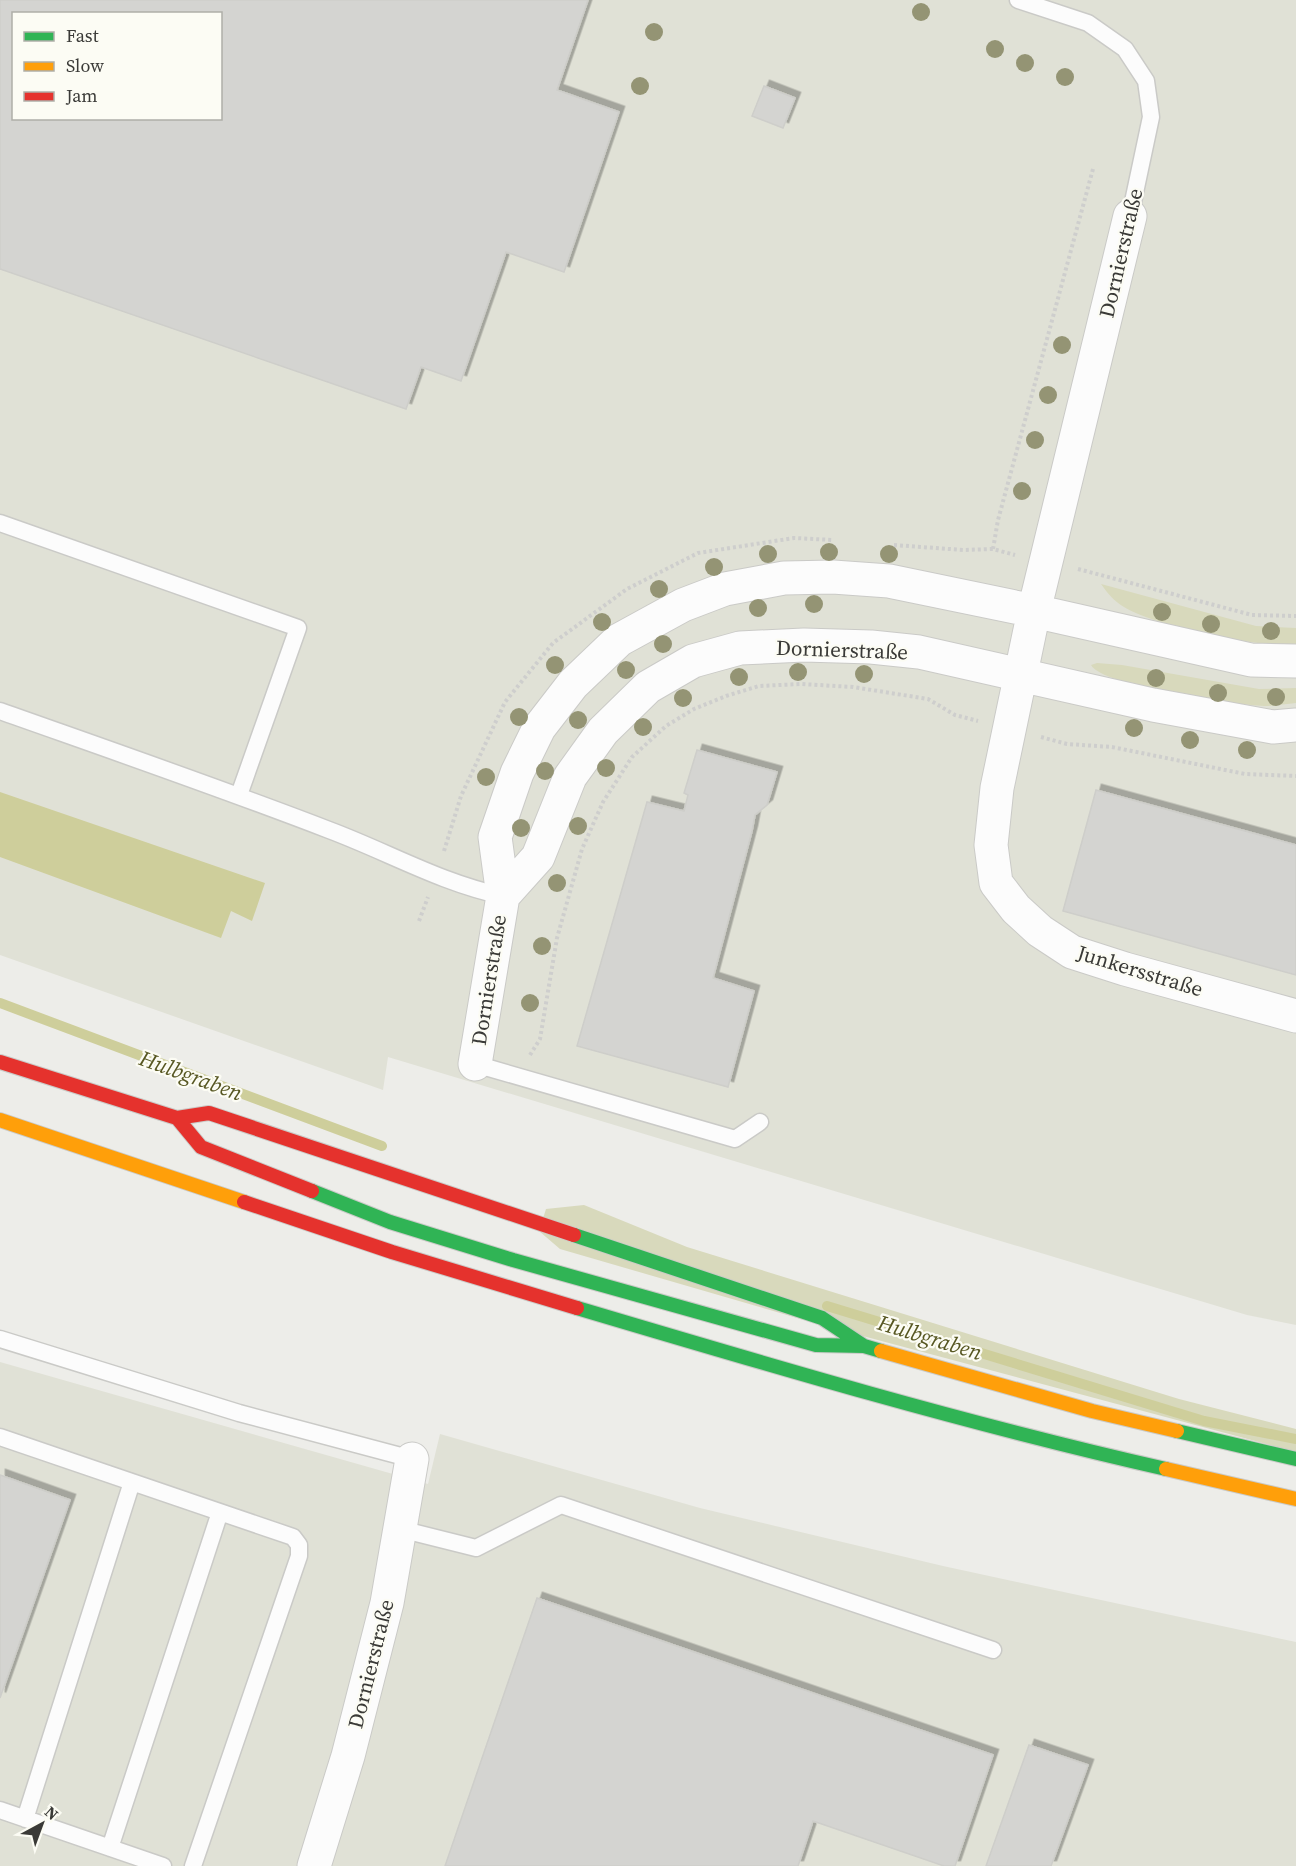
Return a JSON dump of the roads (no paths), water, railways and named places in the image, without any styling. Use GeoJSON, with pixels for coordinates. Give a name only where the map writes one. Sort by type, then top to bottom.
{"type":"FeatureCollection","features":[{"type":"Feature","properties":{"kind":"highway"},"geometry":{"type":"LineString","coordinates":[[0,1062],[177,1118],[209,1113],[822,1318],[864,1346]]}},
{"type":"Feature","properties":{"kind":"highway"},"geometry":{"type":"LineString","coordinates":[[177,1118],[201,1147],[390,1222],[513,1260],[816,1346],[864,1346],[1092,1411],[1296,1459]]}},
{"type":"Feature","properties":{"kind":"highway"},"geometry":{"type":"LineString","coordinates":[[0,1120],[393,1252],[885,1398],[1100,1454],[1296,1499]]}},
{"type":"Feature","properties":{"kind":"street","name":"Dornierstraße"},"geometry":{"type":"LineString","coordinates":[[1034,611],[1130,216]]}},
{"type":"Feature","properties":{"kind":"street","name":"Dornierstraße"},"geometry":{"type":"LineString","coordinates":[[475,1064],[503,896],[495,837],[517,773],[539,728],[573,684],[619,640],[683,605],[725,589],[784,578],[833,577],[889,581],[1251,660],[1296,661]]}},
{"type":"Feature","properties":{"kind":"street","name":"Junkersstraße"},"geometry":{"type":"LineString","coordinates":[[1034,611],[997,788],[991,846],[996,883],[1016,909],[1040,932],[1072,952],[1296,1016]]}},
{"type":"Feature","properties":{"kind":"street","name":"Dornierstraße"},"geometry":{"type":"LineString","coordinates":[[503,896],[538,857],[570,777],[603,731],[648,687],[693,661],[740,648],[804,645],[871,647],[919,652],[1153,705],[1273,728],[1296,725]]}},
{"type":"Feature","properties":{"kind":"street","name":"Dornierstraße"},"geometry":{"type":"LineString","coordinates":[[314,1866],[348,1756],[387,1603],[412,1459]]}},
{"type":"Feature","properties":{"kind":"lane","name":"Dornierstraße"},"geometry":{"type":"LineString","coordinates":[[1018,0],[1088,23],[1125,49],[1146,81],[1151,117],[1130,216]]}},
{"type":"Feature","properties":{"kind":"lane"},"geometry":{"type":"LineString","coordinates":[[0,523],[298,628],[239,795]]}},
{"type":"Feature","properties":{"kind":"lane"},"geometry":{"type":"LineString","coordinates":[[0,711],[239,795],[474,890],[503,896]]}},
{"type":"Feature","properties":{"kind":"lane"},"geometry":{"type":"LineString","coordinates":[[475,1064],[735,1138],[760,1122]]}},
{"type":"Feature","properties":{"kind":"lane"},"geometry":{"type":"LineString","coordinates":[[0,1339],[239,1413],[412,1459]]}},
{"type":"Feature","properties":{"kind":"lane"},"geometry":{"type":"LineString","coordinates":[[0,1437],[293,1538],[299,1545],[298,1556],[193,1866]]}},
{"type":"Feature","properties":{"kind":"lane"},"geometry":{"type":"LineString","coordinates":[[25,1819],[132,1482]]}},
{"type":"Feature","properties":{"kind":"lane"},"geometry":{"type":"LineString","coordinates":[[400,1529],[476,1548],[561,1505],[993,1650]]}},
{"type":"Feature","properties":{"kind":"lane"},"geometry":{"type":"LineString","coordinates":[[110,1848],[220,1512]]}},
{"type":"Feature","properties":{"kind":"lane"},"geometry":{"type":"LineString","coordinates":[[0,1810],[163,1866]]}},
{"type":"Feature","properties":{"kind":"waterway","name":"Hulbgraben"},"geometry":{"type":"LineString","coordinates":[[0,1003],[382,1146]]}},
{"type":"Feature","properties":{"kind":"waterway","name":"Hulbgraben"},"geometry":{"type":"LineString","coordinates":[[827,1306],[1204,1421],[1296,1439]]}}]}
